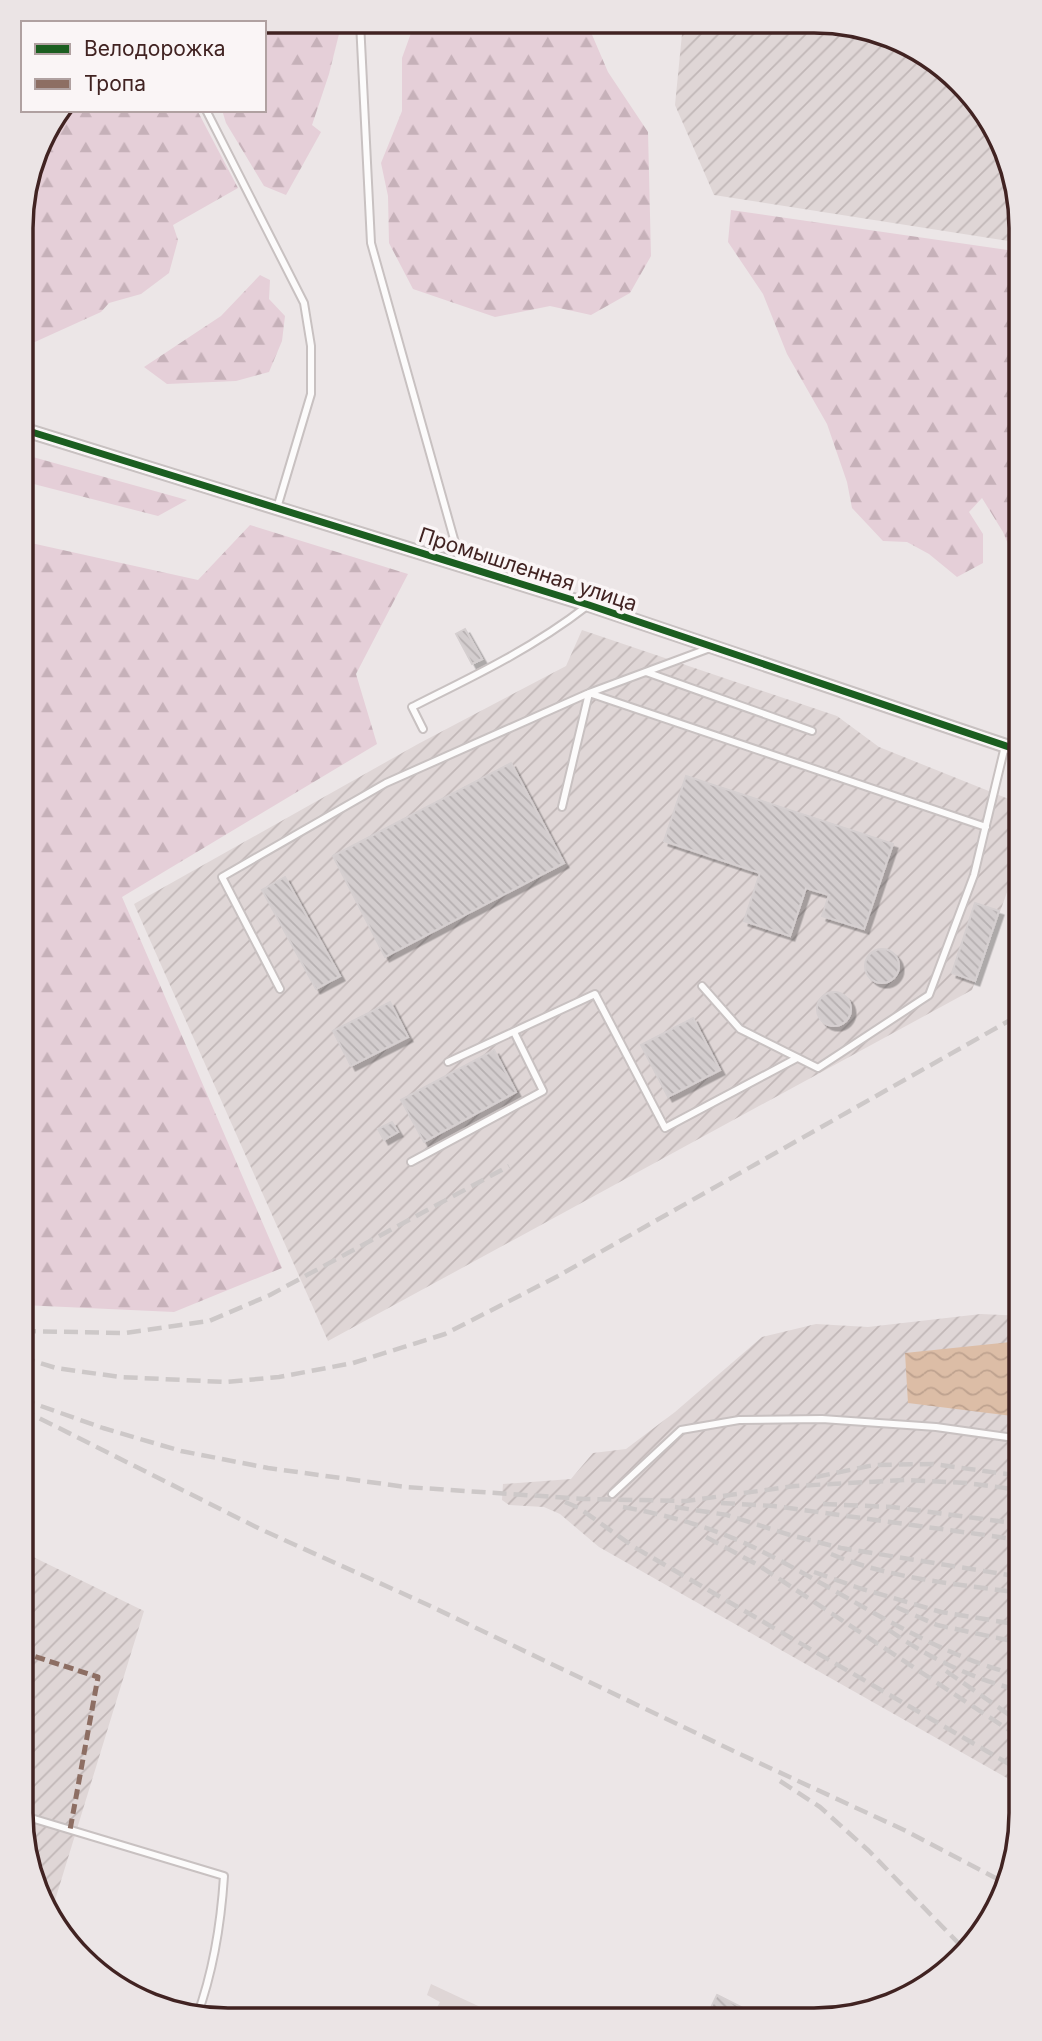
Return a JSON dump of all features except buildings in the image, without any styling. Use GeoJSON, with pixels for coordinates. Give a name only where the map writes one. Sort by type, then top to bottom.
{"type":"FeatureCollection","features":[{"type":"Feature","properties":{"kind":"street","name":"Промышленная улица"},"geometry":{"type":"LineString","coordinates":[[33,432],[589,605],[1009,747]]}},
{"type":"Feature","properties":{"kind":"lane"},"geometry":{"type":"LineString","coordinates":[[361,34],[372,243],[462,565]]}},
{"type":"Feature","properties":{"kind":"lane"},"geometry":{"type":"LineString","coordinates":[[207,112],[304,303],[311,346],[311,394],[277,508]]}},
{"type":"Feature","properties":{"kind":"lane"},"geometry":{"type":"LineString","coordinates":[[423,729],[412,707],[554,632],[589,605]]}},
{"type":"Feature","properties":{"kind":"lane"},"geometry":{"type":"LineString","coordinates":[[280,989],[222,877],[386,783],[589,693],[712,647]]}},
{"type":"Feature","properties":{"kind":"lane"},"geometry":{"type":"LineString","coordinates":[[646,671],[812,731]]}},
{"type":"Feature","properties":{"kind":"lane"},"geometry":{"type":"LineString","coordinates":[[562,807],[589,693]]}},
{"type":"Feature","properties":{"kind":"lane"},"geometry":{"type":"LineString","coordinates":[[589,693],[986,827]]}},
{"type":"Feature","properties":{"kind":"lane"},"geometry":{"type":"LineString","coordinates":[[702,986],[740,1029],[818,1068],[929,995],[974,875],[1005,746]]}},
{"type":"Feature","properties":{"kind":"lane"},"geometry":{"type":"LineString","coordinates":[[448,1062],[594,994],[665,1128],[797,1058]]}},
{"type":"Feature","properties":{"kind":"lane"},"geometry":{"type":"LineString","coordinates":[[411,1162],[543,1090],[514,1032]]}},
{"type":"Feature","properties":{"kind":"lane"},"geometry":{"type":"LineString","coordinates":[[612,1494],[681,1430],[739,1420],[822,1419],[936,1427],[1008,1436]]}},
{"type":"Feature","properties":{"kind":"lane"},"geometry":{"type":"LineString","coordinates":[[33,1819],[224,1876],[222,1910],[207,1989],[201,2006]]}},
{"type":"Feature","properties":{"kind":"shaded area"},"geometry":{"type":"Polygon","coordinates":[[[682,33],[839,35],[900,53],[922,66],[960,100],[989,142],[1002,178],[1007,203],[1009,241],[714,195],[675,105],[682,33]]]}},
{"type":"Feature","properties":{"kind":"shaded area"},"geometry":{"type":"Polygon","coordinates":[[[582,630],[837,716],[879,747],[1009,799],[1009,888],[972,990],[328,1341],[134,904],[418,744],[566,666],[582,630]]]}},
{"type":"Feature","properties":{"kind":"shaded area"},"geometry":{"type":"Polygon","coordinates":[[[981,1314],[1008,1315],[1008,1779],[599,1547],[560,1514],[544,1507],[509,1505],[502,1500],[503,1484],[571,1479],[593,1453],[626,1449],[675,1412],[762,1337],[816,1324],[868,1327],[981,1314]]]}},
{"type":"Feature","properties":{"kind":"shaded area"},"geometry":{"type":"Polygon","coordinates":[[[33,1557],[144,1611],[55,1902],[40,1863],[33,1813],[33,1557]]]}},
{"type":"Feature","properties":{"kind":"shaded area"},"geometry":{"type":"Polygon","coordinates":[[[431,1984],[482,2008],[437,2008],[440,2002],[427,1995],[431,1984]]]}},
{"type":"Feature","properties":{"kind":"green space"},"geometry":{"type":"Polygon","coordinates":[[[591,33],[608,72],[648,132],[651,256],[630,293],[591,315],[550,306],[495,317],[413,289],[389,243],[388,196],[381,163],[402,111],[402,58],[411,34],[591,33]]]}},
{"type":"Feature","properties":{"kind":"green space"},"geometry":{"type":"Polygon","coordinates":[[[266,34],[339,34],[312,125],[321,132],[286,195],[264,186],[226,123],[223,112],[266,112],[266,34]]]}},
{"type":"Feature","properties":{"kind":"green space"},"geometry":{"type":"Polygon","coordinates":[[[198,112],[238,188],[173,225],[178,240],[169,273],[141,294],[109,303],[101,312],[33,343],[33,228],[37,190],[48,154],[72,113],[198,112]]]}},
{"type":"Feature","properties":{"kind":"green space"},"geometry":{"type":"Polygon","coordinates":[[[731,210],[1009,250],[1009,546],[982,498],[969,512],[983,534],[983,563],[957,577],[929,554],[907,542],[883,541],[852,508],[847,482],[827,424],[787,354],[763,294],[728,242],[731,210]]]}},
{"type":"Feature","properties":{"kind":"green space"},"geometry":{"type":"Polygon","coordinates":[[[260,275],[270,280],[269,299],[285,316],[282,341],[269,372],[236,381],[167,384],[144,367],[221,316],[260,275]]]}},
{"type":"Feature","properties":{"kind":"green space"},"geometry":{"type":"Polygon","coordinates":[[[33,457],[187,500],[158,516],[33,484],[33,457]]]}},
{"type":"Feature","properties":{"kind":"green space"},"geometry":{"type":"Polygon","coordinates":[[[250,525],[408,574],[356,674],[377,744],[122,897],[282,1268],[174,1312],[33,1306],[33,543],[198,580],[250,525]]]}},
{"type":"Feature","properties":{"kind":"water"},"geometry":{"type":"Polygon","coordinates":[[[1008,1342],[1008,1415],[908,1403],[905,1353],[1008,1342]]]}},
{"type":"Feature","properties":{"kind":"railway"},"geometry":{"type":"LineString","coordinates":[[33,1361],[56,1368],[120,1377],[226,1382],[279,1377],[353,1363],[445,1334],[558,1276],[1009,1021]]}},
{"type":"Feature","properties":{"kind":"railway"},"geometry":{"type":"LineString","coordinates":[[33,1331],[125,1333],[209,1321],[270,1295],[509,1166]]}},
{"type":"Feature","properties":{"kind":"railway"},"geometry":{"type":"LineString","coordinates":[[33,1403],[181,1451],[268,1468],[406,1487],[585,1499],[686,1501],[795,1486],[905,1480],[1008,1488]]}},
{"type":"Feature","properties":{"kind":"railway"},"geometry":{"type":"LineString","coordinates":[[33,1415],[260,1529],[426,1604],[904,1830],[997,1879]]}},
{"type":"Feature","properties":{"kind":"railway"},"geometry":{"type":"LineString","coordinates":[[816,1477],[874,1465],[933,1464],[1008,1474]]}},
{"type":"Feature","properties":{"kind":"railway"},"geometry":{"type":"LineString","coordinates":[[565,1502],[579,1508],[634,1547],[1008,1763]]}},
{"type":"Feature","properties":{"kind":"railway"},"geometry":{"type":"LineString","coordinates":[[721,1503],[774,1506],[1008,1538]]}},
{"type":"Feature","properties":{"kind":"railway"},"geometry":{"type":"LineString","coordinates":[[823,1504],[892,1507],[1008,1522]]}},
{"type":"Feature","properties":{"kind":"railway"},"geometry":{"type":"LineString","coordinates":[[623,1507],[678,1519],[731,1537],[796,1569],[921,1638],[1008,1672]]}},
{"type":"Feature","properties":{"kind":"railway"},"geometry":{"type":"LineString","coordinates":[[675,1507],[727,1515],[841,1548],[1008,1575]]}},
{"type":"Feature","properties":{"kind":"railway"},"geometry":{"type":"LineString","coordinates":[[706,1537],[758,1565],[1008,1729]]}},
{"type":"Feature","properties":{"kind":"railway"},"geometry":{"type":"LineString","coordinates":[[831,1554],[900,1575],[1008,1591]]}},
{"type":"Feature","properties":{"kind":"railway"},"geometry":{"type":"LineString","coordinates":[[814,1572],[941,1612],[1008,1623]]}},
{"type":"Feature","properties":{"kind":"railway"},"geometry":{"type":"LineString","coordinates":[[896,1607],[937,1625],[1008,1640]]}},
{"type":"Feature","properties":{"kind":"railway"},"geometry":{"type":"LineString","coordinates":[[889,1630],[919,1650],[952,1666],[1008,1687]]}},
{"type":"Feature","properties":{"kind":"railway"},"geometry":{"type":"LineString","coordinates":[[946,1671],[1008,1714]]}},
{"type":"Feature","properties":{"kind":"railway"},"geometry":{"type":"LineString","coordinates":[[780,1781],[820,1807],[869,1851],[958,1943]]}},
{"type":"Feature","properties":{"kind":"marked path"},"geometry":{"type":"LineString","coordinates":[[33,1656],[98,1677],[70,1830]]}},
{"type":"Feature","properties":{"kind":"cycle path"},"geometry":{"type":"LineString","coordinates":[[33,432],[589,605],[1009,747]]}}]}
